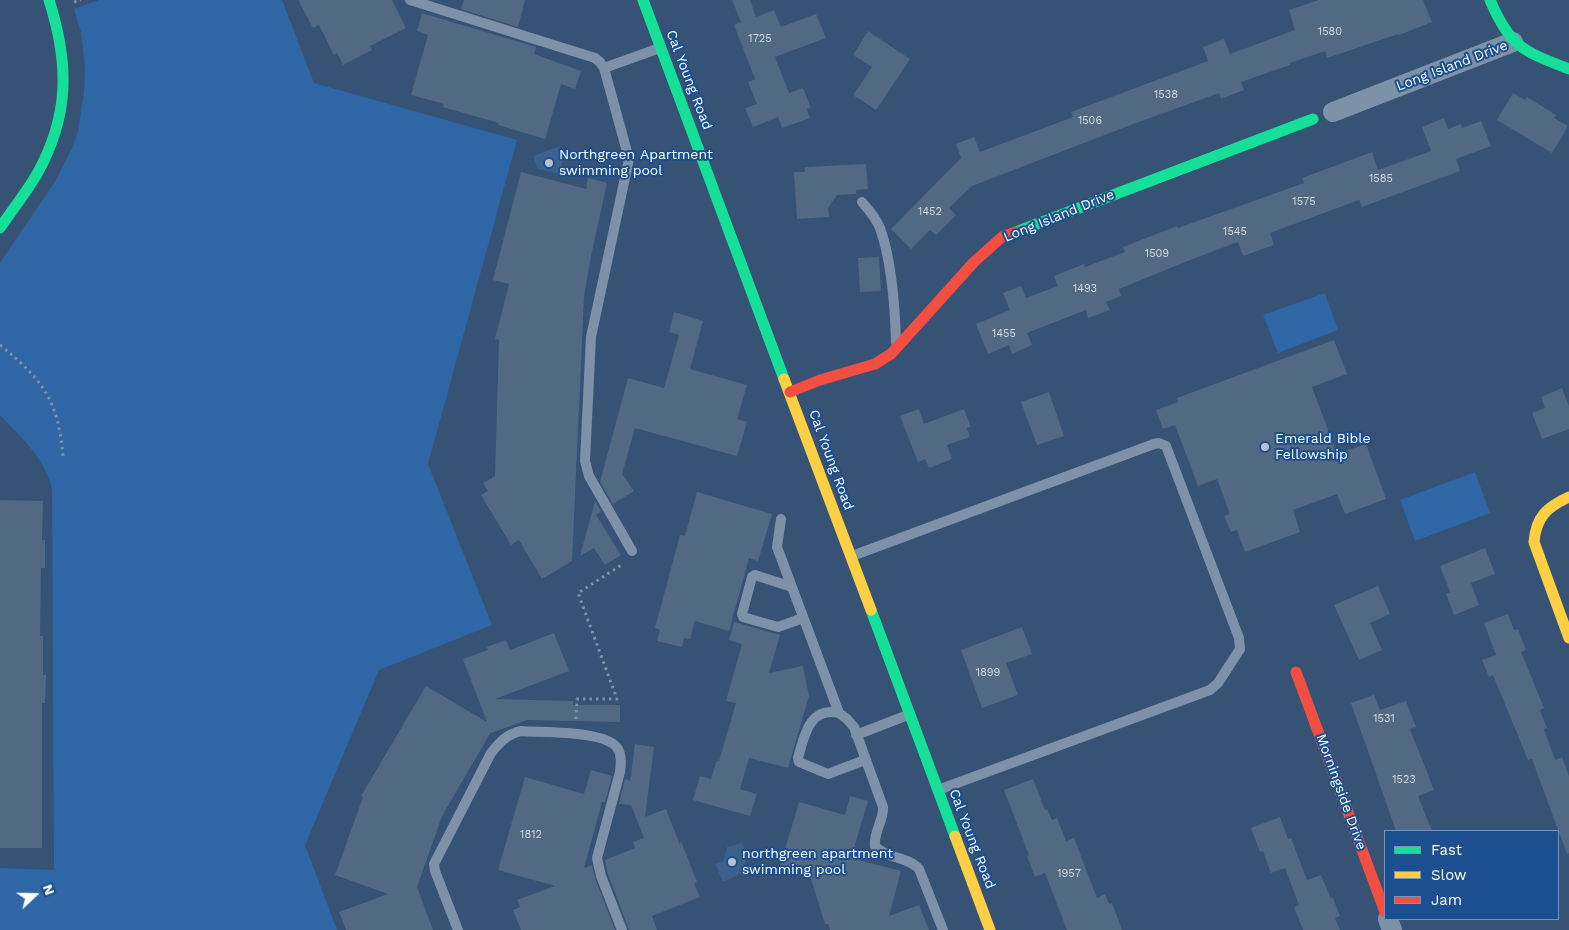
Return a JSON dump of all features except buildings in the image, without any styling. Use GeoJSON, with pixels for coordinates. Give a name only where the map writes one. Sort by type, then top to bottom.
{"type":"FeatureCollection","features":[{"type":"Feature","properties":{"kind":"street"},"geometry":{"type":"LineString","coordinates":[[0,228],[45,158],[57,127],[62,106],[64,85],[62,46],[48,0]]}},
{"type":"Feature","properties":{"kind":"street","name":"Cal Young Road"},"geometry":{"type":"LineString","coordinates":[[643,0],[990,930]]}},
{"type":"Feature","properties":{"kind":"street"},"geometry":{"type":"LineString","coordinates":[[1490,0],[1500,24],[1513,42]]}},
{"type":"Feature","properties":{"kind":"street","name":"Long Island Drive"},"geometry":{"type":"LineString","coordinates":[[1332,112],[1513,42],[1537,57],[1569,69]]}},
{"type":"Feature","properties":{"kind":"street","name":"Long Island Drive"},"geometry":{"type":"LineString","coordinates":[[790,392],[820,380],[875,364],[884,359],[896,349],[974,262],[1002,237],[1313,119]]}},
{"type":"Feature","properties":{"kind":"street"},"geometry":{"type":"LineString","coordinates":[[1564,499],[1550,506],[1543,514],[1534,532],[1534,542],[1569,638]]}},
{"type":"Feature","properties":{"kind":"street","name":"Morningside Drive"},"geometry":{"type":"LineString","coordinates":[[1296,672],[1384,909]]}},
{"type":"Feature","properties":{"kind":"lane"},"geometry":{"type":"LineString","coordinates":[[410,0],[595,58],[604,68],[629,159],[591,338],[585,461],[589,476],[632,551]]}},
{"type":"Feature","properties":{"kind":"lane"},"geometry":{"type":"LineString","coordinates":[[604,68],[661,47]]}},
{"type":"Feature","properties":{"kind":"lane"},"geometry":{"type":"LineString","coordinates":[[862,202],[872,212],[879,227],[887,258],[895,312],[896,349]]}},
{"type":"Feature","properties":{"kind":"lane"},"geometry":{"type":"LineString","coordinates":[[851,556],[1154,444],[1163,444],[1166,446],[1239,638],[1240,649],[1218,683],[1210,690],[938,790]]}},
{"type":"Feature","properties":{"kind":"lane"},"geometry":{"type":"LineString","coordinates":[[781,519],[776,544],[839,713],[852,724],[883,809],[874,841],[875,846],[879,851],[912,862],[919,868],[943,930]]}},
{"type":"Feature","properties":{"kind":"lane"},"geometry":{"type":"LineString","coordinates":[[792,587],[755,575],[752,577],[742,614],[743,617],[778,627],[803,618]]}},
{"type":"Feature","properties":{"kind":"lane"},"geometry":{"type":"LineString","coordinates":[[839,713],[826,714],[810,723],[803,739],[798,758],[799,762],[828,774],[865,760]]}},
{"type":"Feature","properties":{"kind":"lane"},"geometry":{"type":"LineString","coordinates":[[856,735],[909,715]]}},
{"type":"Feature","properties":{"kind":"lane"},"geometry":{"type":"LineString","coordinates":[[458,930],[434,871],[434,864],[491,753],[502,739],[517,732],[596,736],[615,746],[620,754],[620,772],[598,858],[601,876],[622,930]]}},
{"type":"Feature","properties":{"kind":"path"},"geometry":{"type":"LineString","coordinates":[[0,344],[26,367],[47,395],[58,420],[63,456]]}},
{"type":"Feature","properties":{"kind":"path"},"geometry":{"type":"LineString","coordinates":[[575,734],[577,699],[618,699],[578,593],[626,561]]}},
{"type":"Feature","properties":{"kind":"shaded area"},"geometry":{"type":"Polygon","coordinates":[[[99,0],[282,0],[314,83],[517,140],[428,464],[492,625],[379,670],[305,845],[337,930],[0,930],[0,868],[54,870],[52,489],[38,457],[0,415],[0,263],[56,180],[72,148],[78,131],[84,91],[85,67],[81,32],[74,9],[99,0]]]}},
{"type":"Feature","properties":{"kind":"shaded area","name":"Northgreen Apartment swimming pool"},"geometry":{"type":"Polygon","coordinates":[[[560,146],[564,155],[560,174],[538,169],[533,156],[560,146]]]}},
{"type":"Feature","properties":{"kind":"shaded area"},"geometry":{"type":"Polygon","coordinates":[[[1325,293],[1338,330],[1278,353],[1263,315],[1325,293]]]}},
{"type":"Feature","properties":{"kind":"shaded area"},"geometry":{"type":"Polygon","coordinates":[[[1475,472],[1490,513],[1415,541],[1400,500],[1475,472]]]}},
{"type":"Feature","properties":{"kind":"shaded area","name":"northgreen apartment swimming pool"},"geometry":{"type":"Polygon","coordinates":[[[742,843],[748,854],[742,873],[723,882],[715,864],[723,861],[727,847],[742,843]]]}},
{"type":"Feature","properties":{"kind":"traffic: fast"},"geometry":{"type":"LineString","coordinates":[[0,228],[37,174],[56,131],[61,110],[63,67],[56,23],[49,0]]}},
{"type":"Feature","properties":{"kind":"traffic: fast"},"geometry":{"type":"LineString","coordinates":[[643,0],[784,379]]}},
{"type":"Feature","properties":{"kind":"traffic: fast"},"geometry":{"type":"LineString","coordinates":[[1490,0],[1504,28],[1520,45],[1529,52],[1569,69]]}},
{"type":"Feature","properties":{"kind":"traffic: fast"},"geometry":{"type":"LineString","coordinates":[[1016,232],[1313,119]]}},
{"type":"Feature","properties":{"kind":"traffic: fast"},"geometry":{"type":"LineString","coordinates":[[871,610],[955,836]]}},
{"type":"Feature","properties":{"kind":"traffic: slow"},"geometry":{"type":"LineString","coordinates":[[784,379],[871,610]]}},
{"type":"Feature","properties":{"kind":"traffic: slow"},"geometry":{"type":"LineString","coordinates":[[1569,497],[1549,509],[1540,519],[1534,542],[1569,638]]}},
{"type":"Feature","properties":{"kind":"traffic: slow"},"geometry":{"type":"LineString","coordinates":[[955,836],[990,930]]}},
{"type":"Feature","properties":{"kind":"traffic: jam"},"geometry":{"type":"LineString","coordinates":[[790,392],[820,380],[875,364],[891,354],[974,262],[1002,237],[1016,232]]}},
{"type":"Feature","properties":{"kind":"traffic: jam"},"geometry":{"type":"LineString","coordinates":[[1296,672],[1384,909]]}},
{"type":"Feature","properties":{"kind":"place","name":"Northgreen Apartment swimming pool"},"geometry":{"type":"Point","coordinates":[549,163]}},
{"type":"Feature","properties":{"kind":"place","name":"Emerald Bible Fellowship"},"geometry":{"type":"Point","coordinates":[1265,447]}},
{"type":"Feature","properties":{"kind":"place","name":"northgreen apartment swimming pool"},"geometry":{"type":"Point","coordinates":[732,862]}}]}
